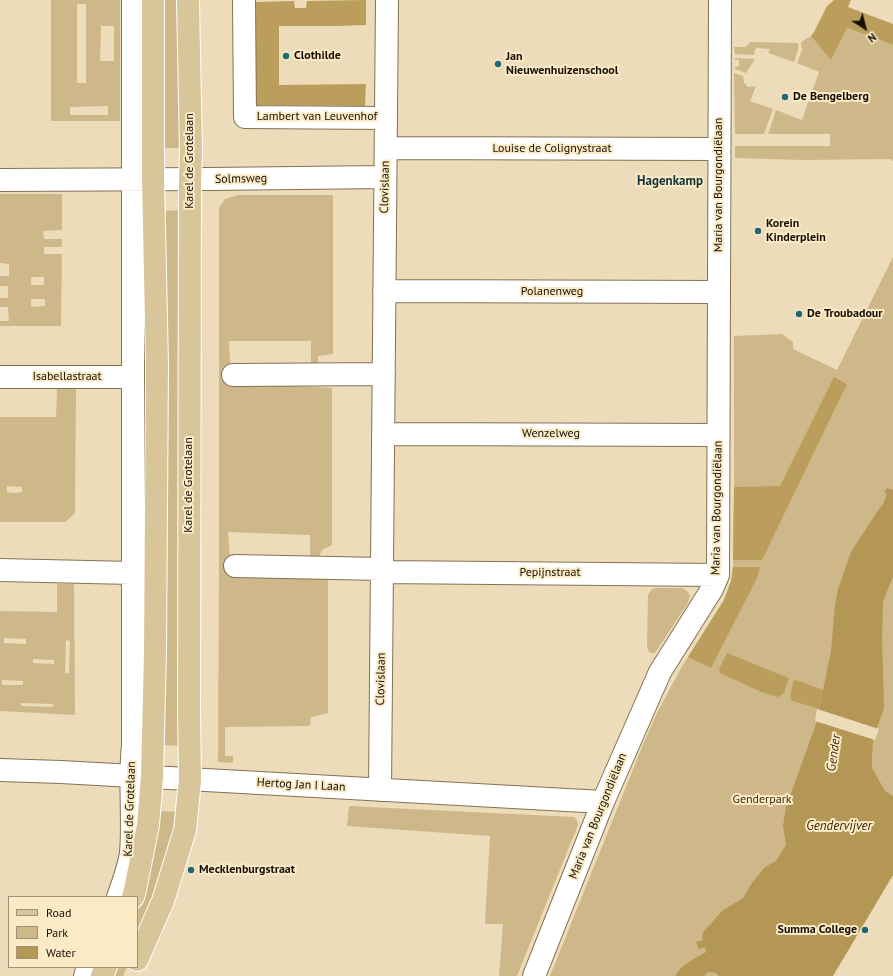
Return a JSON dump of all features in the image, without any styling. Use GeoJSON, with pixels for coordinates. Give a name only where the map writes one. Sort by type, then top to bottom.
{"type":"FeatureCollection","features":[{"type":"Feature","properties":{"kind":"main road","name":"Karel de Grotelaan"},"geometry":{"type":"LineString","coordinates":[[133,896],[148,825],[142,777],[156,652],[157,374],[143,180],[153,0]]}},
{"type":"Feature","properties":{"kind":"main road","name":"Karel de Grotelaan"},"geometry":{"type":"LineString","coordinates":[[138,958],[163,901],[185,830],[190,780],[191,152],[188,0]]}},
{"type":"Feature","properties":{"kind":"street","name":"Karel de Grotelaan"},"geometry":{"type":"LineString","coordinates":[[118,896],[130,853],[132,802],[142,777],[133,745],[133,377],[143,180],[133,0]]}},
{"type":"Feature","properties":{"kind":"street","name":"Lambert van Leuvenhof"},"geometry":{"type":"LineString","coordinates":[[244,0],[245,117],[386,118]]}},
{"type":"Feature","properties":{"kind":"street","name":"Clovislaan"},"geometry":{"type":"LineString","coordinates":[[380,790],[386,0]]}},
{"type":"Feature","properties":{"kind":"street","name":"Maria van Bourgondiëlaan"},"geometry":{"type":"LineString","coordinates":[[534,976],[603,802],[660,672],[712,589],[718,575],[720,0]]}},
{"type":"Feature","properties":{"kind":"street","name":"Louise de Colignystraat"},"geometry":{"type":"LineString","coordinates":[[386,148],[719,149]]}},
{"type":"Feature","properties":{"kind":"street","name":"Solmsweg"},"geometry":{"type":"LineString","coordinates":[[0,180],[385,177]]}},
{"type":"Feature","properties":{"kind":"street","name":"Polanenweg"},"geometry":{"type":"LineString","coordinates":[[384,291],[719,292]]}},
{"type":"Feature","properties":{"kind":"street"},"geometry":{"type":"LineString","coordinates":[[233,375],[384,374]]}},
{"type":"Feature","properties":{"kind":"street","name":"Isabellastraat"},"geometry":{"type":"LineString","coordinates":[[0,377],[133,377]]}},
{"type":"Feature","properties":{"kind":"street","name":"Wenzelweg"},"geometry":{"type":"LineString","coordinates":[[383,434],[718,435]]}},
{"type":"Feature","properties":{"kind":"street"},"geometry":{"type":"LineString","coordinates":[[235,566],[382,571]]}},
{"type":"Feature","properties":{"kind":"street"},"geometry":{"type":"LineString","coordinates":[[0,570],[132,573]]}},
{"type":"Feature","properties":{"kind":"street","name":"Pepijnstraat"},"geometry":{"type":"LineString","coordinates":[[382,571],[718,575]]}},
{"type":"Feature","properties":{"kind":"street","name":"Hertog Jan I Laan"},"geometry":{"type":"LineString","coordinates":[[0,770],[61,772],[603,802]]}},
{"type":"Feature","properties":{"kind":"green space"},"geometry":{"type":"Polygon","coordinates":[[[51,0],[120,0],[120,121],[51,121],[51,0]],[[77,4],[77,83],[86,83],[86,4],[77,4]],[[101,26],[100,61],[114,61],[114,26],[101,26]],[[108,106],[70,107],[70,115],[108,115],[108,106]]]}},
{"type":"Feature","properties":{"kind":"green space"},"geometry":{"type":"Polygon","coordinates":[[[165,0],[179,0],[182,148],[163,148],[165,0]]]}},
{"type":"Feature","properties":{"kind":"green space"},"geometry":{"type":"Polygon","coordinates":[[[846,28],[893,45],[893,161],[890,159],[803,160],[735,158],[735,146],[830,146],[830,134],[768,134],[776,110],[802,120],[819,72],[797,63],[802,50],[801,42],[811,36],[831,59],[846,28]]]}},
{"type":"Feature","properties":{"kind":"green space"},"geometry":{"type":"Polygon","coordinates":[[[750,42],[798,43],[798,50],[794,62],[768,53],[770,49],[757,48],[754,52],[755,55],[735,54],[734,47],[746,47],[750,42]]]}},
{"type":"Feature","properties":{"kind":"green space"},"geometry":{"type":"Polygon","coordinates":[[[735,58],[755,59],[746,73],[735,69],[735,67],[739,66],[739,60],[735,60],[735,58]]]}},
{"type":"Feature","properties":{"kind":"green space"},"geometry":{"type":"Polygon","coordinates":[[[734,73],[743,76],[744,83],[748,87],[756,86],[750,101],[773,109],[764,134],[735,134],[734,73]]]}},
{"type":"Feature","properties":{"kind":"green space"},"geometry":{"type":"Polygon","coordinates":[[[0,194],[62,194],[62,230],[43,231],[44,239],[62,239],[62,247],[44,247],[44,254],[62,254],[61,326],[0,326],[0,321],[9,321],[8,307],[0,307],[0,298],[8,298],[8,286],[0,286],[0,276],[9,276],[9,264],[0,263],[0,194]],[[31,277],[31,285],[44,285],[44,277],[31,277]],[[31,299],[31,307],[45,306],[45,299],[31,299]]]}},
{"type":"Feature","properties":{"kind":"green space"},"geometry":{"type":"Polygon","coordinates":[[[238,195],[333,195],[333,354],[318,356],[318,365],[311,365],[311,341],[229,341],[231,383],[332,388],[332,545],[322,550],[318,559],[310,560],[310,535],[228,532],[231,571],[368,574],[368,580],[328,579],[328,713],[311,717],[310,726],[225,727],[225,756],[233,756],[233,763],[218,762],[219,208],[225,199],[238,195]]]}},
{"type":"Feature","properties":{"kind":"green space"},"geometry":{"type":"Polygon","coordinates":[[[182,210],[178,344],[178,545],[182,746],[162,745],[162,211],[182,210]]]}},
{"type":"Feature","properties":{"kind":"green space","name":"Genderpark"},"geometry":{"type":"Polygon","coordinates":[[[893,257],[893,875],[811,976],[550,976],[657,713],[681,668],[724,600],[731,581],[733,567],[734,487],[734,336],[782,334],[793,342],[793,349],[837,370],[893,257]]]}},
{"type":"Feature","properties":{"kind":"green space"},"geometry":{"type":"Polygon","coordinates":[[[57,389],[76,389],[75,513],[65,522],[0,522],[0,417],[56,417],[57,389]],[[7,486],[7,492],[22,492],[22,487],[7,486]]]}},
{"type":"Feature","properties":{"kind":"green space"},"geometry":{"type":"Polygon","coordinates":[[[57,584],[74,584],[75,715],[0,711],[0,611],[57,612],[57,584]],[[4,638],[4,643],[26,644],[26,639],[4,638]],[[66,640],[65,673],[69,673],[70,641],[66,640]],[[33,659],[33,663],[54,664],[54,660],[33,659]],[[2,680],[2,685],[23,685],[23,681],[2,680]],[[21,703],[21,706],[53,707],[53,704],[21,703]]]}},
{"type":"Feature","properties":{"kind":"green space"},"geometry":{"type":"Polygon","coordinates":[[[682,588],[687,591],[690,596],[688,603],[655,653],[650,653],[647,648],[648,595],[652,589],[682,588]]]}},
{"type":"Feature","properties":{"kind":"green space"},"geometry":{"type":"Polygon","coordinates":[[[349,806],[574,817],[577,820],[578,825],[517,976],[499,976],[503,924],[485,924],[490,836],[347,826],[349,806]]]}},
{"type":"Feature","properties":{"kind":"green space"},"geometry":{"type":"Polygon","coordinates":[[[158,811],[180,812],[176,833],[138,942],[138,911],[144,892],[158,811]]]}},
{"type":"Feature","properties":{"kind":"green space"},"geometry":{"type":"Polygon","coordinates":[[[117,968],[127,968],[123,976],[113,976],[117,968]]]}},
{"type":"Feature","properties":{"kind":"shaded area"},"geometry":{"type":"Polygon","coordinates":[[[366,0],[366,25],[279,26],[279,85],[366,84],[365,106],[257,105],[248,98],[255,2],[294,1],[295,8],[306,8],[307,1],[366,0]]]}},
{"type":"Feature","properties":{"kind":"shaded area"},"geometry":{"type":"Polygon","coordinates":[[[834,0],[851,0],[848,7],[893,24],[893,45],[847,28],[831,60],[811,36],[827,6],[834,0]]]}},
{"type":"Feature","properties":{"kind":"shaded area"},"geometry":{"type":"Polygon","coordinates":[[[834,377],[847,384],[762,560],[733,560],[734,487],[780,486],[834,377]]]}},
{"type":"Feature","properties":{"kind":"shaded area"},"geometry":{"type":"Polygon","coordinates":[[[733,567],[760,567],[757,578],[711,668],[688,657],[724,600],[731,581],[733,567]]]}},
{"type":"Feature","properties":{"kind":"shaded area"},"geometry":{"type":"Polygon","coordinates":[[[727,653],[789,678],[784,693],[778,697],[761,692],[720,673],[719,669],[727,653]]]}},
{"type":"Feature","properties":{"kind":"shaded area"},"geometry":{"type":"Polygon","coordinates":[[[794,679],[823,690],[822,702],[819,709],[792,701],[790,696],[794,679]]]}},
{"type":"Feature","properties":{"kind":"water","name":"Gendervijver"},"geometry":{"type":"Polygon","coordinates":[[[887,488],[893,490],[893,577],[883,601],[882,637],[884,708],[873,739],[872,768],[885,791],[893,796],[893,875],[833,976],[719,976],[716,973],[708,972],[704,976],[675,976],[681,968],[690,961],[706,952],[705,947],[699,949],[696,942],[703,940],[702,937],[704,931],[722,911],[743,898],[752,883],[765,867],[776,861],[786,845],[783,826],[786,807],[816,724],[822,702],[831,651],[838,589],[851,552],[883,504],[887,494],[884,492],[887,488]]]}},
{"type":"Feature","properties":{"kind":"pier"},"geometry":{"type":"Polygon","coordinates":[[[817,709],[879,729],[875,740],[815,721],[817,709]]]}},
{"type":"Feature","properties":{"kind":"place","name":"Clothilde"},"geometry":{"type":"Point","coordinates":[286,56]}},
{"type":"Feature","properties":{"kind":"place","name":"Jan Nieuwenhuizenschool"},"geometry":{"type":"Point","coordinates":[498,64]}},
{"type":"Feature","properties":{"kind":"place","name":"De Bengelberg"},"geometry":{"type":"Point","coordinates":[785,97]}},
{"type":"Feature","properties":{"kind":"place","name":"Korein Kinderplein"},"geometry":{"type":"Point","coordinates":[758,231]}},
{"type":"Feature","properties":{"kind":"place","name":"De Troubadour"},"geometry":{"type":"Point","coordinates":[799,314]}},
{"type":"Feature","properties":{"kind":"place","name":"Mecklenburgstraat"},"geometry":{"type":"Point","coordinates":[191,870]}},
{"type":"Feature","properties":{"kind":"place","name":"Summa College"},"geometry":{"type":"Point","coordinates":[865,930]}},
{"type":"Feature","properties":{"kind":"district","name":"Hagenkamp"},"geometry":{"type":"Point","coordinates":[670,181]}},
{"type":"Feature","properties":{"kind":"water label","name":"Gender"},"geometry":{"type":"Point","coordinates":[834,753]}}]}
